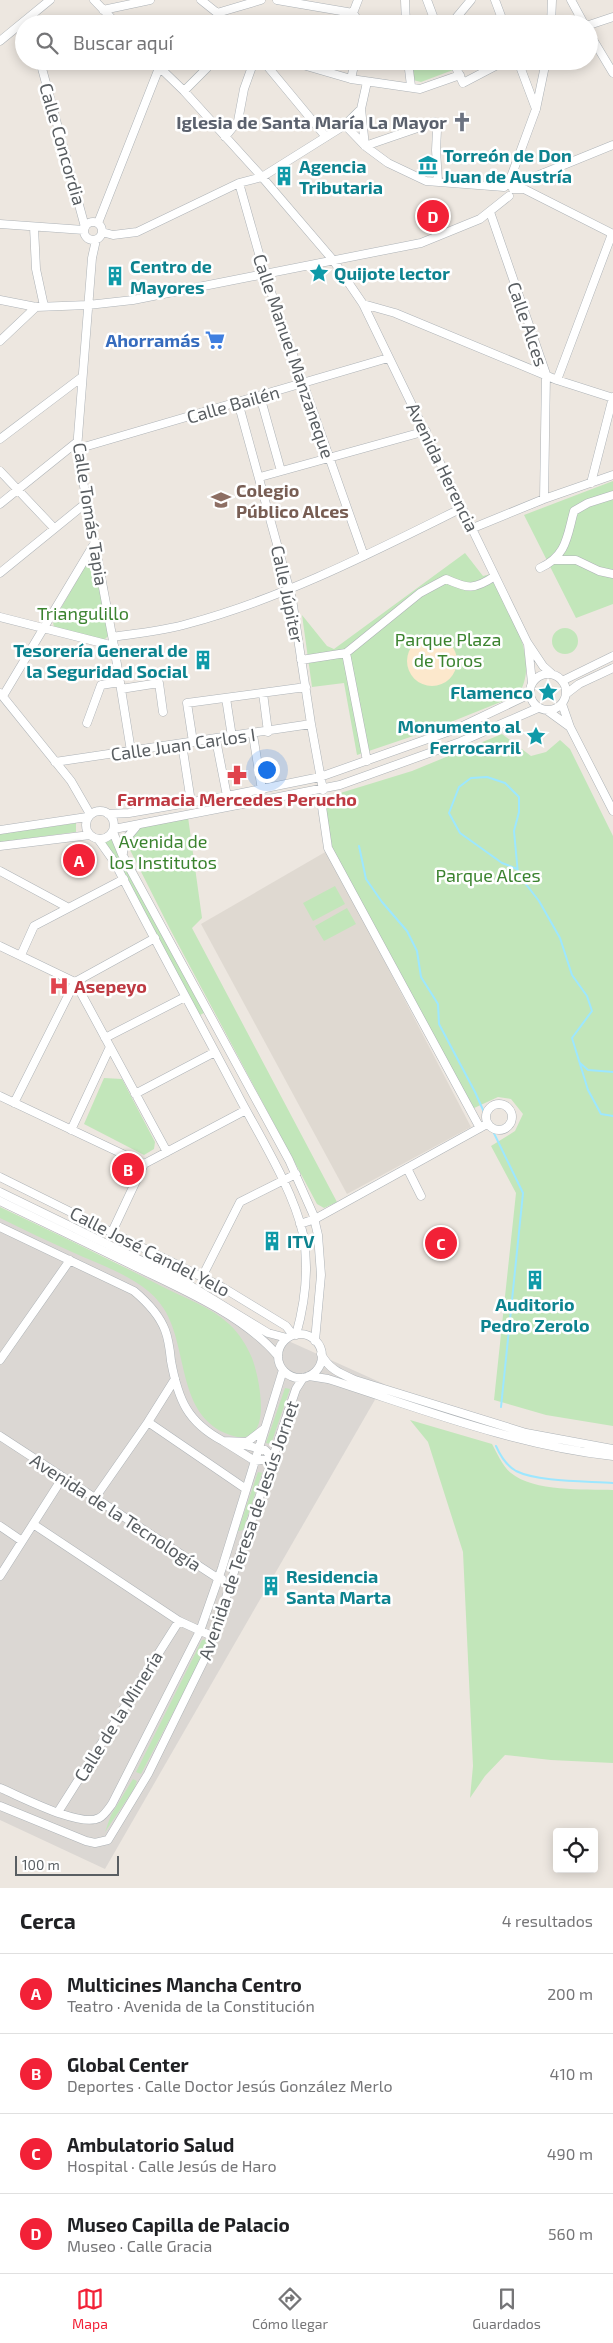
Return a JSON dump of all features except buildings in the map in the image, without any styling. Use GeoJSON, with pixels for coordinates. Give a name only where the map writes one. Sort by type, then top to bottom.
{"type":"FeatureCollection","features":[{"type":"Feature","properties":{"kind":"street"},"geometry":{"type":"LineString","coordinates":[[35,15],[50,0]]}},
{"type":"Feature","properties":{"kind":"street"},"geometry":{"type":"LineString","coordinates":[[94,0],[109,15]]}},
{"type":"Feature","properties":{"kind":"street"},"geometry":{"type":"LineString","coordinates":[[104,10],[150,0]]}},
{"type":"Feature","properties":{"kind":"street"},"geometry":{"type":"LineString","coordinates":[[201,0],[220,15]]}},
{"type":"Feature","properties":{"kind":"street"},"geometry":{"type":"LineString","coordinates":[[217,12],[261,0]]}},
{"type":"Feature","properties":{"kind":"street"},"geometry":{"type":"LineString","coordinates":[[277,0],[353,13],[358,0]]}},
{"type":"Feature","properties":{"kind":"street"},"geometry":{"type":"LineString","coordinates":[[404,0],[405,15]]}},
{"type":"Feature","properties":{"kind":"street"},"geometry":{"type":"LineString","coordinates":[[427,0],[433,15]]}},
{"type":"Feature","properties":{"kind":"street"},"geometry":{"type":"LineString","coordinates":[[458,15],[471,0]]}},
{"type":"Feature","properties":{"kind":"street"},"geometry":{"type":"LineString","coordinates":[[496,0],[501,15]]}},
{"type":"Feature","properties":{"kind":"street"},"geometry":{"type":"LineString","coordinates":[[551,15],[552,0]]}},
{"type":"Feature","properties":{"kind":"street"},"geometry":{"type":"LineString","coordinates":[[571,0],[579,15]]}},
{"type":"Feature","properties":{"kind":"street"},"geometry":{"type":"LineString","coordinates":[[598,21],[613,17]]}},
{"type":"Feature","properties":{"kind":"street"},"geometry":{"type":"LineString","coordinates":[[0,41],[15,31]]}},
{"type":"Feature","properties":{"kind":"street"},"geometry":{"type":"LineString","coordinates":[[598,48],[613,73]]}},
{"type":"Feature","properties":{"kind":"street","name":"Calle Concordia"},"geometry":{"type":"LineString","coordinates":[[42,70],[85,228]]}},
{"type":"Feature","properties":{"kind":"street"},"geometry":{"type":"LineString","coordinates":[[102,232],[98,223],[158,70]]}},
{"type":"Feature","properties":{"kind":"street","name":"Avenida Herencia"},"geometry":{"type":"LineString","coordinates":[[161,70],[184,91],[262,177],[333,260],[363,304],[527,642],[543,666],[562,681]]}},
{"type":"Feature","properties":{"kind":"street"},"geometry":{"type":"LineString","coordinates":[[184,91],[204,70]]}},
{"type":"Feature","properties":{"kind":"street"},"geometry":{"type":"LineString","coordinates":[[225,137],[238,121],[244,89],[251,70]]}},
{"type":"Feature","properties":{"kind":"street"},"geometry":{"type":"LineString","coordinates":[[270,70],[326,137]]}},
{"type":"Feature","properties":{"kind":"street"},"geometry":{"type":"LineString","coordinates":[[320,70],[351,79],[410,86],[420,89],[460,75]]}},
{"type":"Feature","properties":{"kind":"street"},"geometry":{"type":"LineString","coordinates":[[351,79],[353,70]]}},
{"type":"Feature","properties":{"kind":"street"},"geometry":{"type":"LineString","coordinates":[[409,70],[410,86]]}},
{"type":"Feature","properties":{"kind":"street"},"geometry":{"type":"LineString","coordinates":[[458,70],[463,83],[488,70]]}},
{"type":"Feature","properties":{"kind":"street"},"geometry":{"type":"LineString","coordinates":[[521,70],[536,109]]}},
{"type":"Feature","properties":{"kind":"street"},"geometry":{"type":"LineString","coordinates":[[0,300],[40,307],[88,305],[133,300],[421,243],[461,228],[490,212],[508,189],[536,109],[544,70]]}},
{"type":"Feature","properties":{"kind":"street"},"geometry":{"type":"LineString","coordinates":[[365,146],[361,109],[367,82]]}},
{"type":"Feature","properties":{"kind":"street"},"geometry":{"type":"LineString","coordinates":[[102,232],[113,235],[137,232],[239,184],[262,177],[345,125],[361,109]]}},
{"type":"Feature","properties":{"kind":"street"},"geometry":{"type":"LineString","coordinates":[[365,146],[435,122],[437,130],[438,182]]}},
{"type":"Feature","properties":{"kind":"street"},"geometry":{"type":"LineString","coordinates":[[345,125],[365,146],[388,164],[426,182],[524,189],[612,234],[557,380]]}},
{"type":"Feature","properties":{"kind":"street"},"geometry":{"type":"LineString","coordinates":[[508,189],[613,145]]}},
{"type":"Feature","properties":{"kind":"street","name":"Calle Manuel Manzaneque"},"geometry":{"type":"LineString","coordinates":[[239,184],[265,275],[364,556]]}},
{"type":"Feature","properties":{"kind":"street","name":"Calle Alces"},"geometry":{"type":"LineString","coordinates":[[490,212],[546,374],[544,499]]}},
{"type":"Feature","properties":{"kind":"street"},"geometry":{"type":"LineString","coordinates":[[0,224],[85,228],[90,223],[98,223]]}},
{"type":"Feature","properties":{"kind":"street"},"geometry":{"type":"LineString","coordinates":[[34,227],[40,307]]}},
{"type":"Feature","properties":{"kind":"street"},"geometry":{"type":"LineString","coordinates":[[85,228],[88,238],[96,240],[102,232]]}},
{"type":"Feature","properties":{"kind":"street","name":"Calle Tomás Tapia"},"geometry":{"type":"LineString","coordinates":[[96,240],[92,258],[77,446],[86,502],[113,637],[131,751]]}},
{"type":"Feature","properties":{"kind":"street"},"geometry":{"type":"LineString","coordinates":[[363,304],[395,313],[557,380],[613,398],[591,483]]}},
{"type":"Feature","properties":{"kind":"street"},"geometry":{"type":"LineString","coordinates":[[0,341],[40,307]]}},
{"type":"Feature","properties":{"kind":"street","name":"Calle Bailén"},"geometry":{"type":"LineString","coordinates":[[77,446],[303,384],[388,358]]}},
{"type":"Feature","properties":{"kind":"street"},"geometry":{"type":"LineString","coordinates":[[0,439],[82,377]]}},
{"type":"Feature","properties":{"kind":"street"},"geometry":{"type":"LineString","coordinates":[[260,396],[282,471]]}},
{"type":"Feature","properties":{"kind":"street","name":"Calle Júpiter"},"geometry":{"type":"LineString","coordinates":[[238,402],[290,589],[323,790]]}},
{"type":"Feature","properties":{"kind":"street"},"geometry":{"type":"LineString","coordinates":[[260,477],[426,431]]}},
{"type":"Feature","properties":{"kind":"street"},"geometry":{"type":"LineString","coordinates":[[0,504],[18,488],[77,446]]}},
{"type":"Feature","properties":{"kind":"street"},"geometry":{"type":"LineString","coordinates":[[0,471],[54,528]]}},
{"type":"Feature","properties":{"kind":"street"},"geometry":{"type":"LineString","coordinates":[[473,528],[544,499],[613,475]]}},
{"type":"Feature","properties":{"kind":"street"},"geometry":{"type":"LineString","coordinates":[[556,560],[563,548],[574,511],[588,503],[613,495]]}},
{"type":"Feature","properties":{"kind":"street"},"geometry":{"type":"LineString","coordinates":[[0,574],[86,502]]}},
{"type":"Feature","properties":{"kind":"street"},"geometry":{"type":"LineString","coordinates":[[113,637],[187,624],[290,589],[364,556],[462,508]]}},
{"type":"Feature","properties":{"kind":"street"},"geometry":{"type":"LineString","coordinates":[[90,835],[86,826],[89,816],[70,782],[2,694],[45,628],[94,544]]}},
{"type":"Feature","properties":{"kind":"street"},"geometry":{"type":"LineString","coordinates":[[540,568],[556,560],[576,560],[599,571],[613,574]]}},
{"type":"Feature","properties":{"kind":"street"},"geometry":{"type":"LineString","coordinates":[[301,660],[346,653],[420,593],[437,582],[446,579],[468,588],[481,585],[495,576]]}},
{"type":"Feature","properties":{"kind":"street"},"geometry":{"type":"LineString","coordinates":[[0,617],[114,646]]}},
{"type":"Feature","properties":{"kind":"street"},"geometry":{"type":"LineString","coordinates":[[527,642],[532,683],[530,694],[538,708]]}},
{"type":"Feature","properties":{"kind":"street"},"geometry":{"type":"LineString","coordinates":[[346,653],[367,761]]}},
{"type":"Feature","properties":{"kind":"street"},"geometry":{"type":"LineString","coordinates":[[566,694],[562,681],[613,656]]}},
{"type":"Feature","properties":{"kind":"street"},"geometry":{"type":"LineString","coordinates":[[613,668],[579,684],[566,694],[562,704],[570,727],[613,811]]}},
{"type":"Feature","properties":{"kind":"street"},"geometry":{"type":"LineString","coordinates":[[532,683],[541,675],[552,674]]}},
{"type":"Feature","properties":{"kind":"street"},"geometry":{"type":"LineString","coordinates":[[87,723],[101,685],[121,686],[160,683],[163,712]]}},
{"type":"Feature","properties":{"kind":"street"},"geometry":{"type":"LineString","coordinates":[[193,742],[186,703],[306,687]]}},
{"type":"Feature","properties":{"kind":"street"},"geometry":{"type":"LineString","coordinates":[[263,693],[268,732]]}},
{"type":"Feature","properties":{"kind":"street"},"geometry":{"type":"LineString","coordinates":[[0,830],[89,816],[99,812],[108,814],[129,813],[262,790],[320,777],[456,729],[530,694]]}},
{"type":"Feature","properties":{"kind":"street"},"geometry":{"type":"LineString","coordinates":[[226,698],[232,737]]}},
{"type":"Feature","properties":{"kind":"street"},"geometry":{"type":"LineString","coordinates":[[548,711],[562,704]]}},
{"type":"Feature","properties":{"kind":"street"},"geometry":{"type":"LineString","coordinates":[[98,839],[108,836],[113,830],[323,790],[460,742],[538,708],[548,711],[570,727]]}},
{"type":"Feature","properties":{"kind":"street","name":"Calle Juan Carlos I"},"geometry":{"type":"LineString","coordinates":[[55,762],[216,740],[311,724]]}},
{"type":"Feature","properties":{"kind":"street"},"geometry":{"type":"LineString","coordinates":[[253,734],[262,790]]}},
{"type":"Feature","properties":{"kind":"street"},"geometry":{"type":"LineString","coordinates":[[216,740],[227,796]]}},
{"type":"Feature","properties":{"kind":"street"},"geometry":{"type":"LineString","coordinates":[[182,744],[191,802]]}},
{"type":"Feature","properties":{"kind":"street"},"geometry":{"type":"LineString","coordinates":[[300,1224],[315,1219],[483,1126],[328,848],[321,800]]}},
{"type":"Feature","properties":{"kind":"street"},"geometry":{"type":"LineString","coordinates":[[108,814],[112,819],[113,830],[122,854],[296,1174],[315,1219],[321,1275],[315,1341],[327,1365],[334,1371],[364,1383],[526,1433],[613,1449]]}},
{"type":"Feature","properties":{"kind":"street"},"geometry":{"type":"LineString","coordinates":[[122,854],[125,840],[136,827]]}},
{"type":"Feature","properties":{"kind":"street"},"geometry":{"type":"LineString","coordinates":[[0,846],[90,835],[98,839],[106,848],[124,879],[282,1180],[300,1224],[306,1272],[302,1308],[292,1336],[282,1343],[278,1356]]}},
{"type":"Feature","properties":{"kind":"street"},"geometry":{"type":"LineString","coordinates":[[0,871],[67,907]]}},
{"type":"Feature","properties":{"kind":"street"},"geometry":{"type":"LineString","coordinates":[[21,955],[34,926],[67,907],[124,879]]}},
{"type":"Feature","properties":{"kind":"street"},"geometry":{"type":"LineString","coordinates":[[14,1103],[75,982],[155,938]]}},
{"type":"Feature","properties":{"kind":"street"},"geometry":{"type":"LineString","coordinates":[[0,946],[75,982],[167,1152]]}},
{"type":"Feature","properties":{"kind":"street"},"geometry":{"type":"LineString","coordinates":[[104,1038],[185,997]]}},
{"type":"Feature","properties":{"kind":"street"},"geometry":{"type":"LineString","coordinates":[[196,1016],[208,1011]]}},
{"type":"Feature","properties":{"kind":"street"},"geometry":{"type":"LineString","coordinates":[[71,1130],[110,1047]]}},
{"type":"Feature","properties":{"kind":"street"},"geometry":{"type":"LineString","coordinates":[[135,1094],[215,1052]]}},
{"type":"Feature","properties":{"kind":"street"},"geometry":{"type":"LineString","coordinates":[[0,1096],[144,1164]]}},
{"type":"Feature","properties":{"kind":"street"},"geometry":{"type":"LineString","coordinates":[[112,1232],[144,1164],[246,1110]]}},
{"type":"Feature","properties":{"kind":"street"},"geometry":{"type":"LineString","coordinates":[[407,1168],[421,1196]]}},
{"type":"Feature","properties":{"kind":"street"},"geometry":{"type":"LineString","coordinates":[[202,1276],[240,1202],[296,1174]]}},
{"type":"Feature","properties":{"kind":"street","name":"Calle José Candel Yelo"},"geometry":{"type":"LineString","coordinates":[[0,1177],[202,1276],[286,1326],[292,1336]]}},
{"type":"Feature","properties":{"kind":"street"},"geometry":{"type":"LineString","coordinates":[[0,1192],[181,1280],[268,1333],[292,1336],[306,1335],[315,1341]]}},
{"type":"Feature","properties":{"kind":"street"},"geometry":{"type":"LineString","coordinates":[[0,1201],[202,1300],[264,1340],[278,1356],[283,1370],[295,1378],[328,1379],[474,1427],[527,1441],[613,1456]]}},
{"type":"Feature","properties":{"kind":"street"},"geometry":{"type":"LineString","coordinates":[[0,1227],[134,1292],[148,1303],[160,1318],[166,1331],[177,1392],[196,1422],[223,1441],[255,1461],[273,1458],[269,1453],[259,1449],[223,1441]]}},
{"type":"Feature","properties":{"kind":"street"},"geometry":{"type":"LineString","coordinates":[[0,1360],[70,1260]]}},
{"type":"Feature","properties":{"kind":"street"},"geometry":{"type":"LineString","coordinates":[[306,1377],[318,1367],[321,1354]]}},
{"type":"Feature","properties":{"kind":"street","name":"Avenida de Teresa de Jesús Jornet"},"geometry":{"type":"LineString","coordinates":[[58,1812],[87,1821],[100,1818],[112,1804],[200,1631],[283,1370]]}},
{"type":"Feature","properties":{"kind":"street","name":"Avenida de Teresa de Jesús Jornet"},"geometry":{"type":"LineString","coordinates":[[0,1806],[86,1841],[95,1843],[108,1840],[148,1774],[214,1637],[296,1389],[306,1377]]}},
{"type":"Feature","properties":{"kind":"street"},"geometry":{"type":"LineString","coordinates":[[95,1498],[148,1422],[175,1379]]}},
{"type":"Feature","properties":{"kind":"street"},"geometry":{"type":"LineString","coordinates":[[148,1422],[246,1489]]}},
{"type":"Feature","properties":{"kind":"street"},"geometry":{"type":"LineString","coordinates":[[237,1443],[247,1442],[266,1428]]}},
{"type":"Feature","properties":{"kind":"street","name":"Avenida de la Tecnología"},"geometry":{"type":"LineString","coordinates":[[0,1436],[218,1579],[226,1578],[234,1572]]}},
{"type":"Feature","properties":{"kind":"street"},"geometry":{"type":"LineString","coordinates":[[0,1576],[63,1477]]}},
{"type":"Feature","properties":{"kind":"street"},"geometry":{"type":"LineString","coordinates":[[33,1524],[178,1621],[214,1637]]}},
{"type":"Feature","properties":{"kind":"street"},"geometry":{"type":"LineString","coordinates":[[0,1526],[22,1541]]}},
{"type":"Feature","properties":{"kind":"street","name":"Calle de la Minería"},"geometry":{"type":"LineString","coordinates":[[58,1812],[178,1621]]}},
{"type":"Feature","properties":{"kind":"street"},"geometry":{"type":"LineString","coordinates":[[0,1788],[58,1812]]}},
{"type":"Feature","properties":{"kind":"shaded area"},"geometry":{"type":"Polygon","coordinates":[[[327,851],[471,1127],[347,1194],[201,924],[327,851]]]}},
{"type":"Feature","properties":{"kind":"shaded area"},"geometry":{"type":"Polygon","coordinates":[[[0,1211],[384,1384],[105,1869],[0,1820],[0,1211]]]}},
{"type":"Feature","properties":{"kind":"green space"},"geometry":{"type":"Polygon","coordinates":[[[412,70],[453,70],[421,82],[413,80],[412,70]]]}},
{"type":"Feature","properties":{"kind":"green space"},"geometry":{"type":"Polygon","coordinates":[[[613,481],[613,604],[576,618],[524,515],[613,481]]]}},
{"type":"Feature","properties":{"kind":"green space","name":"Parque Plaza de Toros"},"geometry":{"type":"Polygon","coordinates":[[[465,553],[483,576],[491,574],[520,634],[526,666],[524,681],[518,695],[431,730],[357,755],[344,683],[312,687],[302,615],[327,646],[334,649],[465,553]]]}},
{"type":"Feature","properties":{"kind":"green space","name":"Triangulillo"},"geometry":{"type":"Polygon","coordinates":[[[88,561],[95,562],[109,635],[104,640],[54,628],[53,622],[88,561]]]}},
{"type":"Feature","properties":{"kind":"green space"},"geometry":{"type":"Polygon","coordinates":[[[565,628],[574,632],[578,641],[574,650],[565,654],[556,650],[552,641],[556,632],[565,628]]]}},
{"type":"Feature","properties":{"kind":"green space","name":"Parque Alces"},"geometry":{"type":"Polygon","coordinates":[[[502,734],[531,756],[546,752],[560,740],[570,749],[613,836],[613,1426],[546,1415],[494,1400],[516,1193],[491,1146],[515,1131],[523,1114],[511,1099],[498,1097],[472,1109],[332,848],[324,798],[412,771],[502,734]]]}},
{"type":"Feature","properties":{"kind":"green space","name":"Avenida de los Institutos"},"geometry":{"type":"Polygon","coordinates":[[[188,817],[202,918],[192,928],[337,1202],[324,1208],[317,1204],[170,929],[125,840],[136,827],[188,817]]]}},
{"type":"Feature","properties":{"kind":"green space"},"geometry":{"type":"Polygon","coordinates":[[[76,823],[76,832],[0,842],[0,834],[76,823]]]}},
{"type":"Feature","properties":{"kind":"green space"},"geometry":{"type":"Polygon","coordinates":[[[111,834],[208,1011],[196,1017],[98,839],[111,834]]]}},
{"type":"Feature","properties":{"kind":"green space"},"geometry":{"type":"Polygon","coordinates":[[[335,886],[345,904],[313,921],[303,903],[335,886]]]}},
{"type":"Feature","properties":{"kind":"green space"},"geometry":{"type":"Polygon","coordinates":[[[347,908],[356,924],[324,941],[315,926],[347,908]]]}},
{"type":"Feature","properties":{"kind":"green space"},"geometry":{"type":"Polygon","coordinates":[[[104,1078],[122,1079],[155,1142],[154,1149],[144,1155],[84,1124],[104,1078]]]}},
{"type":"Feature","properties":{"kind":"green space"},"geometry":{"type":"Polygon","coordinates":[[[0,1207],[197,1303],[229,1324],[248,1349],[258,1381],[261,1410],[259,1423],[254,1433],[244,1437],[230,1435],[213,1426],[200,1413],[186,1380],[172,1325],[164,1309],[146,1289],[122,1274],[0,1218],[0,1207]]]}},
{"type":"Feature","properties":{"kind":"green space"},"geometry":{"type":"Polygon","coordinates":[[[285,1388],[290,1389],[271,1444],[266,1443],[285,1388]]]}},
{"type":"Feature","properties":{"kind":"green space"},"geometry":{"type":"Polygon","coordinates":[[[410,1420],[492,1444],[500,1460],[511,1473],[533,1484],[560,1488],[613,1490],[613,1763],[551,1760],[505,1755],[485,1776],[470,1798],[473,1766],[463,1552],[428,1442],[410,1420]]]}},
{"type":"Feature","properties":{"kind":"green space"},"geometry":{"type":"Polygon","coordinates":[[[258,1472],[262,1473],[243,1530],[238,1531],[258,1472]]]}},
{"type":"Feature","properties":{"kind":"green space"},"geometry":{"type":"Polygon","coordinates":[[[208,1639],[198,1665],[141,1774],[136,1772],[202,1640],[208,1639]]]}},
{"type":"Feature","properties":{"kind":"green space"},"geometry":{"type":"Polygon","coordinates":[[[133,1779],[137,1781],[134,1789],[105,1832],[111,1815],[133,1779]]]}},
{"type":"Feature","properties":{"kind":"sand"},"geometry":{"type":"Polygon","coordinates":[[[427,636],[437,636],[450,643],[457,656],[457,666],[450,679],[437,686],[427,686],[418,682],[411,675],[407,666],[407,656],[411,647],[418,640],[427,636]]]}},
{"type":"Feature","properties":{"kind":"waterway"},"geometry":{"type":"LineString","coordinates":[[517,869],[502,863],[460,833],[449,813],[459,787],[471,778],[487,777],[505,783],[519,797],[519,812],[514,831],[518,874],[539,901],[560,938],[572,975],[587,996],[592,1011],[572,1038],[588,1090],[601,1114],[613,1116]]}},
{"type":"Feature","properties":{"kind":"waterway"},"geometry":{"type":"LineString","coordinates":[[359,846],[366,879],[382,902],[407,931],[417,951],[421,977],[438,1004],[439,1024],[488,1121]]}},
{"type":"Feature","properties":{"kind":"waterway"},"geometry":{"type":"LineString","coordinates":[[580,1063],[588,1070],[613,1072]]}},
{"type":"Feature","properties":{"kind":"waterway"},"geometry":{"type":"LineString","coordinates":[[490,1125],[523,1193],[501,1407]]}},
{"type":"Feature","properties":{"kind":"waterway"},"geometry":{"type":"LineString","coordinates":[[496,1446],[510,1466],[525,1475],[550,1479],[613,1483]]}},
{"type":"Feature","properties":{"kind":"place","name":"Iglesia de Santa María La Mayor"},"geometry":{"type":"Point","coordinates":[462,122]}},
{"type":"Feature","properties":{"kind":"place","name":"Torreón de Don Juan de Austría"},"geometry":{"type":"Point","coordinates":[428,165]}},
{"type":"Feature","properties":{"kind":"place","name":"Agencia Tributaria"},"geometry":{"type":"Point","coordinates":[284,176]}},
{"type":"Feature","properties":{"kind":"place","name":"Museo Capilla de Palacio"},"geometry":{"type":"Point","coordinates":[433,216]}},
{"type":"Feature","properties":{"kind":"place","name":"Quijote lector"},"geometry":{"type":"Point","coordinates":[319,273]}},
{"type":"Feature","properties":{"kind":"place","name":"Centro de Mayores"},"geometry":{"type":"Point","coordinates":[115,276]}},
{"type":"Feature","properties":{"kind":"place","name":"Ahorramás"},"geometry":{"type":"Point","coordinates":[215,340]}},
{"type":"Feature","properties":{"kind":"place","name":"Colegio Público Alces"},"geometry":{"type":"Point","coordinates":[221,500]}},
{"type":"Feature","properties":{"kind":"place","name":"Tesorería General de la Seguridad Social"},"geometry":{"type":"Point","coordinates":[203,660]}},
{"type":"Feature","properties":{"kind":"place","name":"Flamenco"},"geometry":{"type":"Point","coordinates":[548,692]}},
{"type":"Feature","properties":{"kind":"place","name":"Monumento al Ferrocarril"},"geometry":{"type":"Point","coordinates":[536,736]}},
{"type":"Feature","properties":{"kind":"place","name":"Farmacia Mercedes Perucho"},"geometry":{"type":"Point","coordinates":[237,775]}},
{"type":"Feature","properties":{"kind":"place","name":"Multicines Mancha Centro"},"geometry":{"type":"Point","coordinates":[79,860]}},
{"type":"Feature","properties":{"kind":"place","name":"Asepeyo"},"geometry":{"type":"Point","coordinates":[59,986]}},
{"type":"Feature","properties":{"kind":"place","name":"Global Center"},"geometry":{"type":"Point","coordinates":[128,1169]}},
{"type":"Feature","properties":{"kind":"place","name":"ITV"},"geometry":{"type":"Point","coordinates":[272,1241]}},
{"type":"Feature","properties":{"kind":"place","name":"Ambulatorio Salud"},"geometry":{"type":"Point","coordinates":[441,1243]}},
{"type":"Feature","properties":{"kind":"place","name":"Auditorio Pedro Zerolo"},"geometry":{"type":"Point","coordinates":[535,1280]}},
{"type":"Feature","properties":{"kind":"place","name":"Residencia Santa Marta"},"geometry":{"type":"Point","coordinates":[271,1586]}}]}
